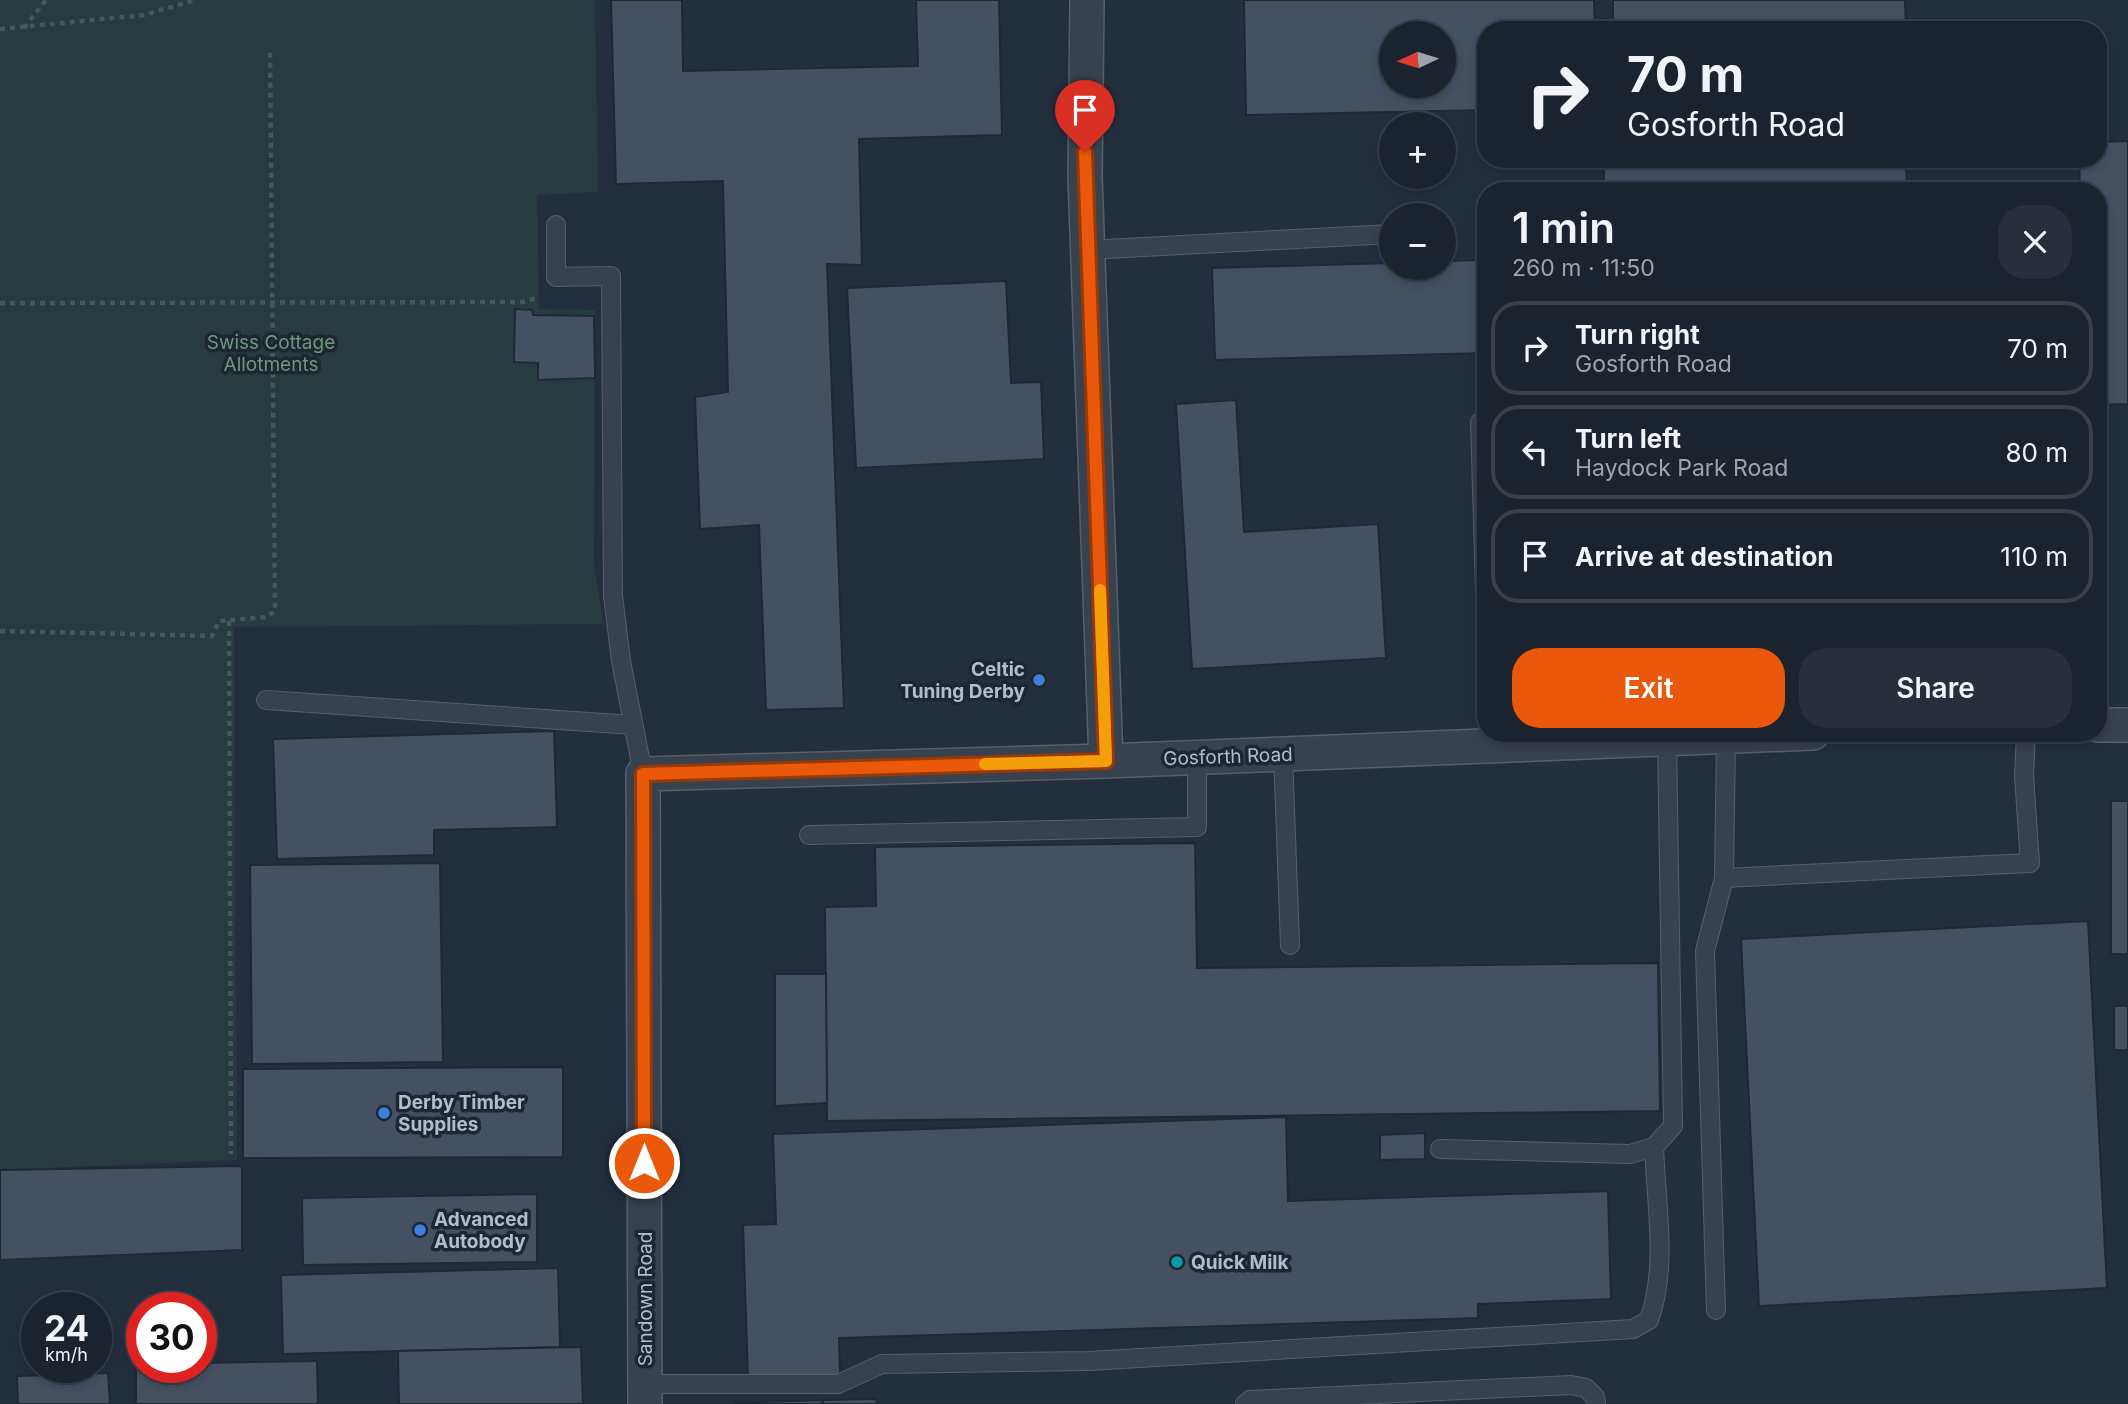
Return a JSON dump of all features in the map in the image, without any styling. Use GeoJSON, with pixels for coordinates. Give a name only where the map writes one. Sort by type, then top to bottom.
{"type":"FeatureCollection","features":[{"type":"Feature","properties":{"kind":"street"},"geometry":{"type":"LineString","coordinates":[[1087,0],[1085,177],[1106,761]]}},
{"type":"Feature","properties":{"kind":"street"},"geometry":{"type":"LineString","coordinates":[[2107,726],[2128,725]]}},
{"type":"Feature","properties":{"kind":"street","name":"Gosforth Road"},"geometry":{"type":"LineString","coordinates":[[643,774],[1197,758],[1477,741]]}},
{"type":"Feature","properties":{"kind":"street","name":"Sandown Road"},"geometry":{"type":"LineString","coordinates":[[643,774],[645,1394]]}},
{"type":"Feature","properties":{"kind":"lane"},"geometry":{"type":"LineString","coordinates":[[556,225],[556,277],[611,276],[613,596],[632,725],[643,774]]}},
{"type":"Feature","properties":{"kind":"lane"},"geometry":{"type":"LineString","coordinates":[[1087,250],[1379,235]]}},
{"type":"Feature","properties":{"kind":"lane"},"geometry":{"type":"LineString","coordinates":[[266,700],[632,725]]}},
{"type":"Feature","properties":{"kind":"lane"},"geometry":{"type":"LineString","coordinates":[[1440,1149],[1630,1154],[1654,1147],[1673,1126],[1667,742]]}},
{"type":"Feature","properties":{"kind":"lane"},"geometry":{"type":"LineString","coordinates":[[1716,1310],[1705,951],[1724,878],[1726,742]]}},
{"type":"Feature","properties":{"kind":"lane"},"geometry":{"type":"LineString","coordinates":[[1724,878],[2030,863],[2024,776],[2026,742]]}},
{"type":"Feature","properties":{"kind":"lane"},"geometry":{"type":"LineString","coordinates":[[1283,754],[1290,945]]}},
{"type":"Feature","properties":{"kind":"lane"},"geometry":{"type":"LineString","coordinates":[[809,835],[1197,827],[1197,758]]}},
{"type":"Feature","properties":{"kind":"lane"},"geometry":{"type":"LineString","coordinates":[[645,1394],[838,1384],[882,1364],[1088,1361],[1633,1329],[1649,1320],[1657,1300],[1654,1147]]}},
{"type":"Feature","properties":{"kind":"lane"},"geometry":{"type":"LineString","coordinates":[[1245,1404],[1250,1400],[1571,1385],[1586,1388],[1595,1397],[1596,1404]]}},
{"type":"Feature","properties":{"kind":"path"},"geometry":{"type":"LineString","coordinates":[[23,29],[46,0]]}},
{"type":"Feature","properties":{"kind":"path"},"geometry":{"type":"LineString","coordinates":[[0,29],[23,29],[144,15],[195,0]]}},
{"type":"Feature","properties":{"kind":"path"},"geometry":{"type":"LineString","coordinates":[[0,631],[212,636],[219,621],[267,617],[275,611],[270,48]]}},
{"type":"Feature","properties":{"kind":"path"},"geometry":{"type":"LineString","coordinates":[[0,303],[523,302],[549,295],[556,277]]}},
{"type":"Feature","properties":{"kind":"path"},"geometry":{"type":"LineString","coordinates":[[229,621],[231,1154]]}},
{"type":"Feature","properties":{"kind":"green space","name":"Swiss Cottage Allotments"},"geometry":{"type":"Polygon","coordinates":[[[0,0],[595,0],[598,192],[537,195],[539,309],[595,310],[594,565],[604,624],[234,627],[237,1160],[0,1170],[0,0]]]}},
{"type":"Feature","properties":{"kind":"building"},"geometry":{"type":"Polygon","coordinates":[[[611,0],[682,0],[683,71],[918,66],[916,0],[999,0],[1002,135],[859,139],[862,265],[827,264],[844,708],[766,710],[759,525],[700,529],[695,397],[728,392],[723,181],[616,184],[611,0]]]}},
{"type":"Feature","properties":{"kind":"building"},"geometry":{"type":"Polygon","coordinates":[[[1244,0],[1594,0],[1595,21],[1477,21],[1477,110],[1246,115],[1244,0]]]}},
{"type":"Feature","properties":{"kind":"building"},"geometry":{"type":"Polygon","coordinates":[[[1613,0],[1905,0],[1906,21],[1613,21],[1613,0]]]}},
{"type":"Feature","properties":{"kind":"building"},"geometry":{"type":"Polygon","coordinates":[[[2128,141],[2128,404],[2107,405],[2107,182],[2080,182],[2079,168],[2107,168],[2107,142],[2128,141]]]}},
{"type":"Feature","properties":{"kind":"building"},"geometry":{"type":"Polygon","coordinates":[[[1604,168],[1906,168],[1907,182],[1604,182],[1604,168]]]}},
{"type":"Feature","properties":{"kind":"building"},"geometry":{"type":"Polygon","coordinates":[[[1477,260],[1477,353],[1215,360],[1212,268],[1379,263],[1379,280],[1456,280],[1456,261],[1477,260]]]}},
{"type":"Feature","properties":{"kind":"building"},"geometry":{"type":"Polygon","coordinates":[[[1006,281],[1011,383],[1041,382],[1044,459],[856,468],[847,288],[1006,281]]]}},
{"type":"Feature","properties":{"kind":"building"},"geometry":{"type":"Polygon","coordinates":[[[515,309],[532,310],[533,315],[594,316],[595,378],[538,380],[538,363],[514,362],[515,309]]]}},
{"type":"Feature","properties":{"kind":"building"},"geometry":{"type":"Polygon","coordinates":[[[1236,400],[1244,532],[1378,524],[1386,658],[1192,669],[1176,404],[1236,400]]]}},
{"type":"Feature","properties":{"kind":"building"},"geometry":{"type":"Polygon","coordinates":[[[554,731],[557,827],[434,830],[434,855],[277,859],[273,739],[554,731]]]}},
{"type":"Feature","properties":{"kind":"building"},"geometry":{"type":"Polygon","coordinates":[[[2111,801],[2128,801],[2128,954],[2111,954],[2111,801]]]}},
{"type":"Feature","properties":{"kind":"building"},"geometry":{"type":"Polygon","coordinates":[[[1195,843],[1197,968],[1658,963],[1660,1111],[827,1121],[825,907],[876,906],[875,847],[1195,843]]]}},
{"type":"Feature","properties":{"kind":"building"},"geometry":{"type":"Polygon","coordinates":[[[440,863],[443,1062],[252,1064],[250,865],[440,863]]]}},
{"type":"Feature","properties":{"kind":"building"},"geometry":{"type":"Polygon","coordinates":[[[2088,921],[2107,1288],[1759,1306],[1741,939],[2088,921]]]}},
{"type":"Feature","properties":{"kind":"building"},"geometry":{"type":"Polygon","coordinates":[[[775,974],[826,974],[827,1103],[775,1106],[775,974]]]}},
{"type":"Feature","properties":{"kind":"building"},"geometry":{"type":"Polygon","coordinates":[[[2114,1006],[2128,1006],[2128,1050],[2114,1050],[2114,1006]]]}},
{"type":"Feature","properties":{"kind":"building"},"geometry":{"type":"Polygon","coordinates":[[[563,1067],[563,1157],[243,1158],[243,1069],[563,1067]]]}},
{"type":"Feature","properties":{"kind":"building","name":"Quick Milk"},"geometry":{"type":"Polygon","coordinates":[[[1286,1117],[1288,1201],[1608,1191],[1611,1299],[1478,1304],[1478,1318],[839,1338],[840,1375],[748,1378],[743,1225],[776,1224],[773,1134],[1286,1117]]]}},
{"type":"Feature","properties":{"kind":"building"},"geometry":{"type":"Polygon","coordinates":[[[1425,1133],[1425,1159],[1380,1160],[1380,1135],[1425,1133]]]}},
{"type":"Feature","properties":{"kind":"building"},"geometry":{"type":"Polygon","coordinates":[[[242,1166],[242,1250],[0,1260],[0,1170],[242,1166]]]}},
{"type":"Feature","properties":{"kind":"building","name":"Advanced Autobody"},"geometry":{"type":"Polygon","coordinates":[[[537,1194],[537,1262],[303,1265],[302,1198],[537,1194]]]}},
{"type":"Feature","properties":{"kind":"building"},"geometry":{"type":"Polygon","coordinates":[[[558,1268],[560,1347],[283,1354],[281,1275],[558,1268]]]}},
{"type":"Feature","properties":{"kind":"building"},"geometry":{"type":"Polygon","coordinates":[[[581,1347],[583,1404],[399,1404],[398,1351],[581,1347]]]}},
{"type":"Feature","properties":{"kind":"building"},"geometry":{"type":"Polygon","coordinates":[[[317,1361],[318,1404],[136,1404],[136,1383],[217,1383],[217,1363],[317,1361]]]}},
{"type":"Feature","properties":{"kind":"building"},"geometry":{"type":"Polygon","coordinates":[[[17,1376],[21,1376],[21,1383],[109,1383],[110,1404],[18,1404],[17,1376]]]}},
{"type":"Feature","properties":{"kind":"building"},"geometry":{"type":"Polygon","coordinates":[[[876,1399],[877,1404],[823,1404],[823,1400],[876,1399]]]}},
{"type":"Feature","properties":{"kind":"building"},"geometry":{"type":"Polygon","coordinates":[[[822,1400],[822,1404],[736,1404],[736,1403],[822,1400]]]}},
{"type":"Feature","properties":{"kind":"slow traffic"},"geometry":{"type":"LineString","coordinates":[[985,764],[1106,761],[1100,590]]}},
{"type":"Feature","properties":{"kind":"place","name":"Celtic Tuning Derby"},"geometry":{"type":"Point","coordinates":[1039,680]}},
{"type":"Feature","properties":{"kind":"place","name":"Derby Timber Supplies"},"geometry":{"type":"Point","coordinates":[384,1113]}},
{"type":"Feature","properties":{"kind":"place","name":"Advanced Autobody"},"geometry":{"type":"Point","coordinates":[420,1230]}},
{"type":"Feature","properties":{"kind":"place","name":"Quick Milk"},"geometry":{"type":"Point","coordinates":[1177,1262]}},
{"type":"Feature","properties":{"kind":"route"},"geometry":{"type":"LineString","coordinates":[[644,1163],[643,774],[1106,761],[1085,152]]}}]}
